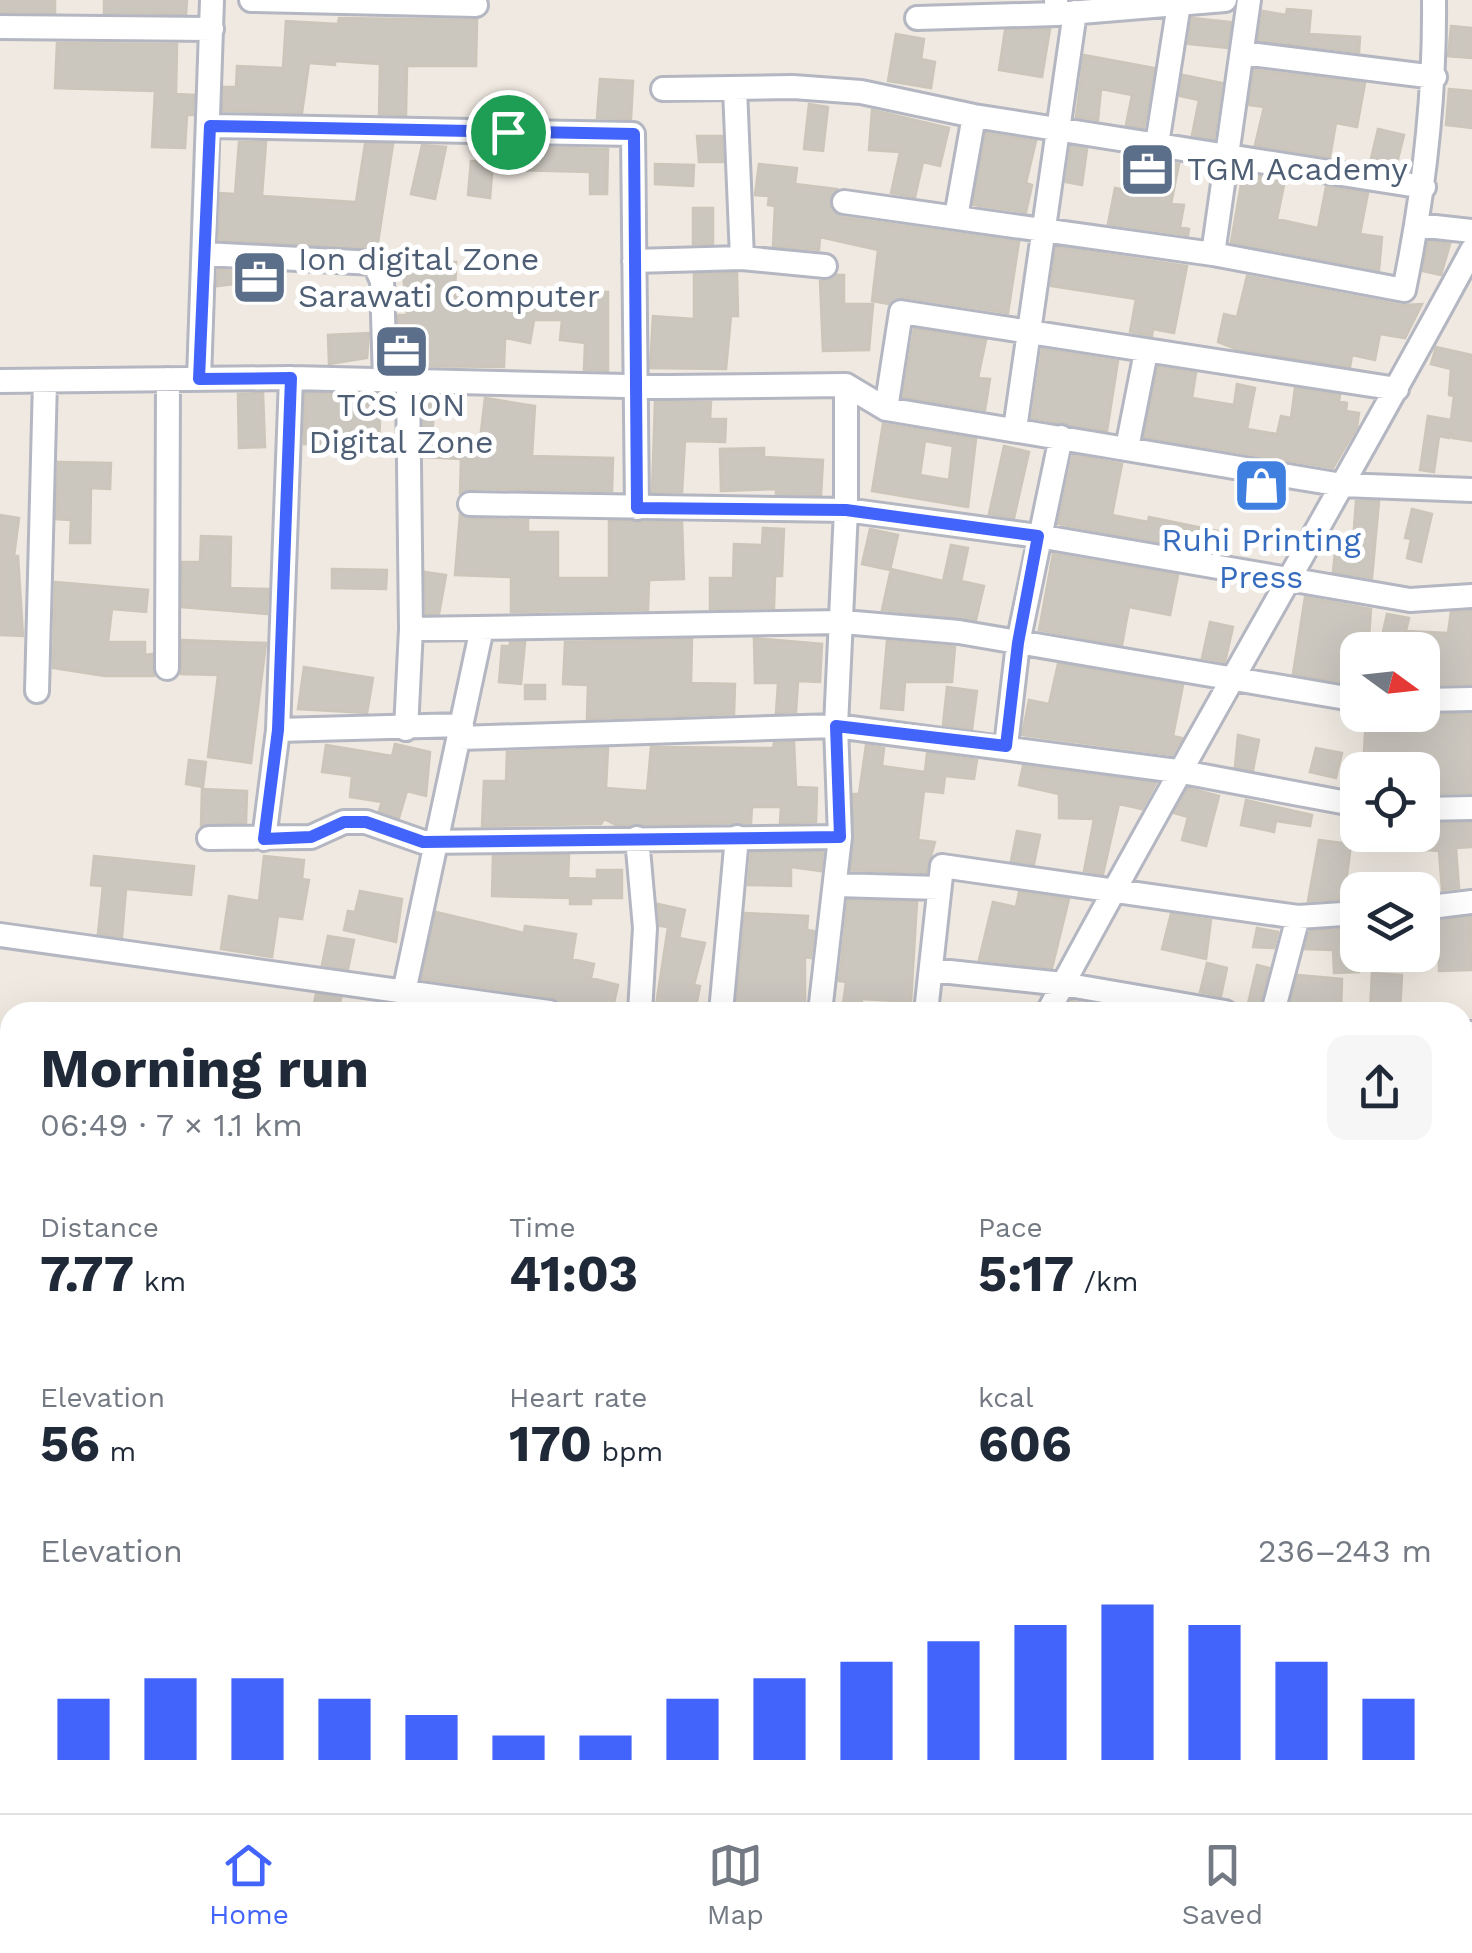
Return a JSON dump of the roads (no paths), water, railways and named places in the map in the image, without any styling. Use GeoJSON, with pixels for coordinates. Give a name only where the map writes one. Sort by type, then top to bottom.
{"type":"FeatureCollection","features":[{"type":"Feature","properties":{"kind":"street"},"geometry":{"type":"LineString","coordinates":[[199,379],[212,0]]}},
{"type":"Feature","properties":{"kind":"street"},"geometry":{"type":"LineString","coordinates":[[251,0],[476,6]]}},
{"type":"Feature","properties":{"kind":"street"},"geometry":{"type":"LineString","coordinates":[[918,18],[1224,0]]}},
{"type":"Feature","properties":{"kind":"street"},"geometry":{"type":"LineString","coordinates":[[1213,254],[1249,0]]}},
{"type":"Feature","properties":{"kind":"street"},"geometry":{"type":"LineString","coordinates":[[844,202],[1213,254],[1404,290],[1424,187],[1435,77],[1434,0]]}},
{"type":"Feature","properties":{"kind":"street"},"geometry":{"type":"LineString","coordinates":[[1158,144],[1179,4]]}},
{"type":"Feature","properties":{"kind":"street"},"geometry":{"type":"LineString","coordinates":[[1015,429],[1060,129],[1063,9]]}},
{"type":"Feature","properties":{"kind":"street"},"geometry":{"type":"LineString","coordinates":[[0,27],[212,29]]}},
{"type":"Feature","properties":{"kind":"street"},"geometry":{"type":"LineString","coordinates":[[1242,53],[1435,77]]}},
{"type":"Feature","properties":{"kind":"street"},"geometry":{"type":"LineString","coordinates":[[663,89],[861,92],[974,116],[1424,187]]}},
{"type":"Feature","properties":{"kind":"street"},"geometry":{"type":"LineString","coordinates":[[736,89],[742,258]]}},
{"type":"Feature","properties":{"kind":"street"},"geometry":{"type":"LineString","coordinates":[[956,218],[974,116]]}},
{"type":"Feature","properties":{"kind":"street"},"geometry":{"type":"LineString","coordinates":[[210,126],[634,134],[637,508]]}},
{"type":"Feature","properties":{"kind":"street"},"geometry":{"type":"LineString","coordinates":[[1417,225],[1472,231]]}},
{"type":"Feature","properties":{"kind":"street"},"geometry":{"type":"LineString","coordinates":[[1053,1002],[1177,771],[1289,580],[1472,250]]}},
{"type":"Feature","properties":{"kind":"street"},"geometry":{"type":"LineString","coordinates":[[205,254],[374,263],[382,281],[397,381],[411,629],[406,728]]}},
{"type":"Feature","properties":{"kind":"street"},"geometry":{"type":"LineString","coordinates":[[634,261],[742,258],[825,266]]}},
{"type":"Feature","properties":{"kind":"street"},"geometry":{"type":"LineString","coordinates":[[886,409],[901,312],[1397,389]]}},
{"type":"Feature","properties":{"kind":"street"},"geometry":{"type":"LineString","coordinates":[[1126,448],[1146,352]]}},
{"type":"Feature","properties":{"kind":"street"},"geometry":{"type":"LineString","coordinates":[[264,839],[278,730],[291,378]]}},
{"type":"Feature","properties":{"kind":"street"},"geometry":{"type":"LineString","coordinates":[[0,381],[291,378],[635,386],[846,385],[886,409],[1342,484],[1472,490]]}},
{"type":"Feature","properties":{"kind":"street"},"geometry":{"type":"LineString","coordinates":[[166,668],[168,379]]}},
{"type":"Feature","properties":{"kind":"street"},"geometry":{"type":"LineString","coordinates":[[37,691],[45,380]]}},
{"type":"Feature","properties":{"kind":"street"},"geometry":{"type":"LineString","coordinates":[[821,1002],[840,837],[836,726],[843,622],[846,385]]}},
{"type":"Feature","properties":{"kind":"street"},"geometry":{"type":"LineString","coordinates":[[1006,746],[1018,643],[1061,436]]}},
{"type":"Feature","properties":{"kind":"street"},"geometry":{"type":"LineString","coordinates":[[470,504],[846,510],[1038,536],[1410,600],[1472,596]]}},
{"type":"Feature","properties":{"kind":"street"},"geometry":{"type":"LineString","coordinates":[[411,629],[843,622],[1018,643],[1340,697]]}},
{"type":"Feature","properties":{"kind":"street"},"geometry":{"type":"LineString","coordinates":[[404,992],[482,628]]}},
{"type":"Feature","properties":{"kind":"street"},"geometry":{"type":"LineString","coordinates":[[1440,699],[1472,698]]}},
{"type":"Feature","properties":{"kind":"street"},"geometry":{"type":"LineString","coordinates":[[278,730],[836,726],[1177,771],[1340,803]]}},
{"type":"Feature","properties":{"kind":"street"},"geometry":{"type":"LineString","coordinates":[[1440,809],[1472,808]]}},
{"type":"Feature","properties":{"kind":"street"},"geometry":{"type":"LineString","coordinates":[[209,838],[311,837],[344,822],[366,822],[404,837],[437,842],[840,837]]}},
{"type":"Feature","properties":{"kind":"street"},"geometry":{"type":"LineString","coordinates":[[722,1002],[737,836]]}},
{"type":"Feature","properties":{"kind":"street"},"geometry":{"type":"LineString","coordinates":[[637,838],[645,928],[641,1002]]}},
{"type":"Feature","properties":{"kind":"street"},"geometry":{"type":"LineString","coordinates":[[927,1002],[942,866],[1298,917],[1340,914]]}},
{"type":"Feature","properties":{"kind":"street"},"geometry":{"type":"LineString","coordinates":[[836,885],[939,888]]}},
{"type":"Feature","properties":{"kind":"street"},"geometry":{"type":"LineString","coordinates":[[1440,906],[1472,902]]}},
{"type":"Feature","properties":{"kind":"street"},"geometry":{"type":"LineString","coordinates":[[1276,1002],[1298,917]]}},
{"type":"Feature","properties":{"kind":"street"},"geometry":{"type":"LineString","coordinates":[[0,935],[476,1002]]}},
{"type":"Feature","properties":{"kind":"street"},"geometry":{"type":"LineString","coordinates":[[931,970],[1063,984],[1167,1002]]}},
{"type":"Feature","properties":{"kind":"place","name":"TGM Academy"},"geometry":{"type":"Point","coordinates":[1148,169]}},
{"type":"Feature","properties":{"kind":"place","name":"Ion digital Zone Sarawati Computer"},"geometry":{"type":"Point","coordinates":[259,277]}},
{"type":"Feature","properties":{"kind":"place","name":"TCS ION Digital Zone"},"geometry":{"type":"Point","coordinates":[401,351]}},
{"type":"Feature","properties":{"kind":"place","name":"Ruhi Printing Press"},"geometry":{"type":"Point","coordinates":[1261,486]}}]}
